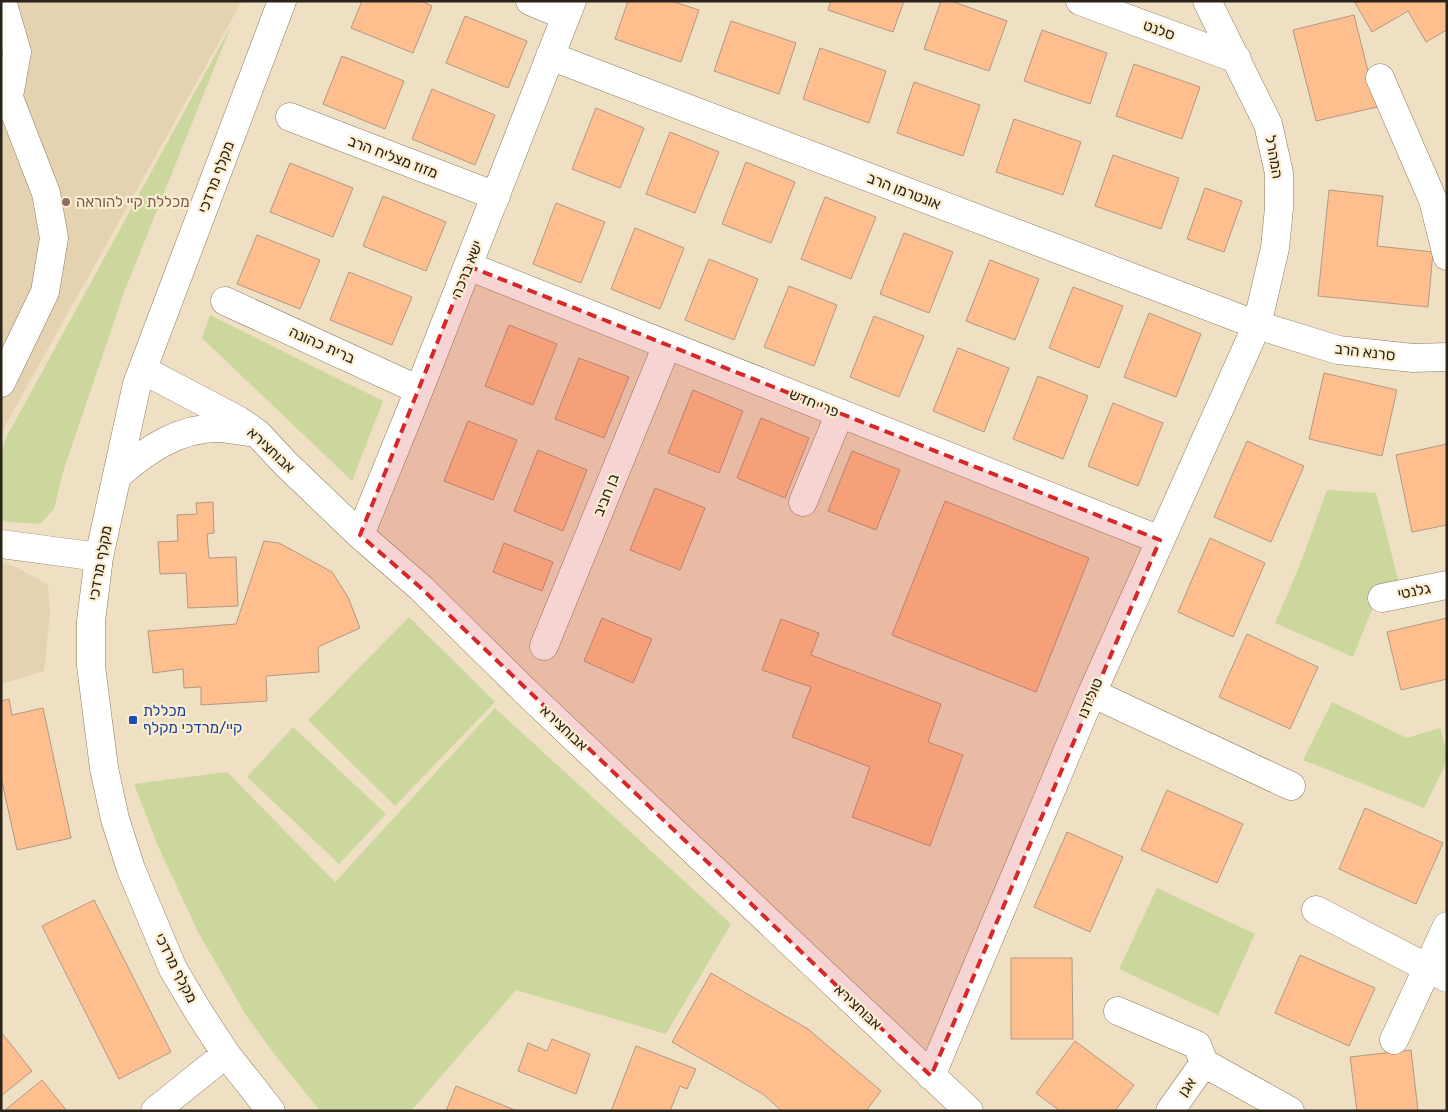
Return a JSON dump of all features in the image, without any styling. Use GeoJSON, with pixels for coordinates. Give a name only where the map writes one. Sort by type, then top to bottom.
{"type":"FeatureCollection","features":[{"type":"Feature","properties":{"kind":"street"},"geometry":{"type":"LineString","coordinates":[[1,384],[45,292],[54,238],[46,193],[5,87],[17,52],[2,1]]}},
{"type":"Feature","properties":{"kind":"street","name":"מקלף מרדכי"},"geometry":{"type":"LineString","coordinates":[[271,1111],[226,1054],[173,969],[131,869],[115,819],[104,768],[91,666],[91,621],[99,557],[137,384],[282,1]]}},
{"type":"Feature","properties":{"kind":"street"},"geometry":{"type":"LineString","coordinates":[[530,1],[569,8]]}},
{"type":"Feature","properties":{"kind":"street","name":"סלנט"},"geometry":{"type":"LineString","coordinates":[[1080,1],[1237,59]]}},
{"type":"Feature","properties":{"kind":"street","name":"המהרל"},"geometry":{"type":"LineString","coordinates":[[1207,1],[1268,124],[1279,173],[1279,208],[1275,248],[1257,325]]}},
{"type":"Feature","properties":{"kind":"street","name":"ישא ברכה"},"geometry":{"type":"LineString","coordinates":[[360,535],[569,8]]}},
{"type":"Feature","properties":{"kind":"street","name":"אונטרמן הרב"},"geometry":{"type":"LineString","coordinates":[[550,56],[1257,325]]}},
{"type":"Feature","properties":{"kind":"street"},"geometry":{"type":"LineString","coordinates":[[1380,78],[1432,200],[1447,256]]}},
{"type":"Feature","properties":{"kind":"street","name":"מזוז מצליח הרב"},"geometry":{"type":"LineString","coordinates":[[290,117],[496,196]]}},
{"type":"Feature","properties":{"kind":"street","name":"פרי חדש"},"geometry":{"type":"LineString","coordinates":[[468,266],[1160,540]]}},
{"type":"Feature","properties":{"kind":"street","name":"ברית כהונה"},"geometry":{"type":"LineString","coordinates":[[225,301],[419,390]]}},
{"type":"Feature","properties":{"kind":"street","name":"סרנא הרב"},"geometry":{"type":"LineString","coordinates":[[1257,325],[1338,350],[1413,358],[1447,357]]}},
{"type":"Feature","properties":{"kind":"street","name":"טולידנו"},"geometry":{"type":"LineString","coordinates":[[931,1076],[1092,693],[1257,325]]}},
{"type":"Feature","properties":{"kind":"street","name":"בן חביב"},"geometry":{"type":"LineString","coordinates":[[544,646],[667,345]]}},
{"type":"Feature","properties":{"kind":"street","name":"אבוחצירא"},"geometry":{"type":"LineString","coordinates":[[143,370],[238,420],[258,434],[360,535],[421,588],[524,690],[969,1111]]}},
{"type":"Feature","properties":{"kind":"street"},"geometry":{"type":"LineString","coordinates":[[803,502],[840,413]]}},
{"type":"Feature","properties":{"kind":"street"},"geometry":{"type":"LineString","coordinates":[[117,476],[136,458],[165,441],[189,431],[221,428],[258,434]]}},
{"type":"Feature","properties":{"kind":"street"},"geometry":{"type":"LineString","coordinates":[[1,544],[99,557]]}},
{"type":"Feature","properties":{"kind":"street","name":"גלנטי"},"geometry":{"type":"LineString","coordinates":[[1382,598],[1447,585]]}},
{"type":"Feature","properties":{"kind":"street"},"geometry":{"type":"LineString","coordinates":[[1092,693],[1291,786]]}},
{"type":"Feature","properties":{"kind":"street"},"geometry":{"type":"LineString","coordinates":[[1316,910],[1437,973]]}},
{"type":"Feature","properties":{"kind":"street"},"geometry":{"type":"LineString","coordinates":[[1394,1040],[1437,973],[1447,926]]}},
{"type":"Feature","properties":{"kind":"street"},"geometry":{"type":"LineString","coordinates":[[1118,1011],[1197,1045],[1204,1063],[1290,1111]]}},
{"type":"Feature","properties":{"kind":"street"},"geometry":{"type":"LineString","coordinates":[[155,1111],[226,1054]]}},
{"type":"Feature","properties":{"kind":"street","name":"אגן"},"geometry":{"type":"LineString","coordinates":[[1170,1111],[1204,1063]]}},
{"type":"Feature","properties":{"kind":"highlighted area"},"geometry":{"type":"Polygon","coordinates":[[[468,266],[1160,540],[931,1076],[421,588],[360,535],[468,266]]]}},
{"type":"Feature","properties":{"kind":"shaded area","name":"מכללת קיי להוראה"},"geometry":{"type":"Polygon","coordinates":[[[1,1],[242,1],[1,433],[1,1]]]}},
{"type":"Feature","properties":{"kind":"shaded area"},"geometry":{"type":"Polygon","coordinates":[[[1,562],[18,568],[48,585],[50,613],[44,671],[1,684],[1,562]]]}},
{"type":"Feature","properties":{"kind":"green space"},"geometry":{"type":"Polygon","coordinates":[[[231,26],[123,295],[63,472],[54,509],[40,524],[1,521],[1,452],[7,436],[231,26]]]}},
{"type":"Feature","properties":{"kind":"green space"},"geometry":{"type":"Polygon","coordinates":[[[210,315],[383,401],[352,481],[202,338],[210,315]]]}},
{"type":"Feature","properties":{"kind":"green space"},"geometry":{"type":"Polygon","coordinates":[[[1327,490],[1376,493],[1399,583],[1379,592],[1353,657],[1275,623],[1301,562],[1327,490]]]}},
{"type":"Feature","properties":{"kind":"green space"},"geometry":{"type":"Polygon","coordinates":[[[409,617],[495,702],[395,806],[308,720],[409,617]]]}},
{"type":"Feature","properties":{"kind":"green space"},"geometry":{"type":"Polygon","coordinates":[[[1332,702],[1407,738],[1440,728],[1447,752],[1447,761],[1424,808],[1303,760],[1332,702]]]}},
{"type":"Feature","properties":{"kind":"green space"},"geometry":{"type":"Polygon","coordinates":[[[495,708],[731,924],[666,1034],[516,990],[411,1111],[320,1111],[246,1015],[199,934],[157,844],[134,784],[227,772],[335,882],[495,708]]]}},
{"type":"Feature","properties":{"kind":"green space"},"geometry":{"type":"Polygon","coordinates":[[[293,727],[386,814],[339,864],[247,777],[293,727]]]}},
{"type":"Feature","properties":{"kind":"green space"},"geometry":{"type":"Polygon","coordinates":[[[1157,888],[1255,934],[1218,1015],[1119,969],[1157,888]]]}},
{"type":"Feature","properties":{"kind":"building"},"geometry":{"type":"Polygon","coordinates":[[[362,1],[421,1],[432,6],[413,53],[351,28],[362,1]]]}},
{"type":"Feature","properties":{"kind":"building"},"geometry":{"type":"Polygon","coordinates":[[[628,1],[672,1],[699,10],[681,62],[615,39],[628,1]]]}},
{"type":"Feature","properties":{"kind":"building"},"geometry":{"type":"Polygon","coordinates":[[[831,1],[904,1],[893,32],[828,10],[831,1]]]}},
{"type":"Feature","properties":{"kind":"building"},"geometry":{"type":"Polygon","coordinates":[[[941,1],[951,1],[1007,21],[989,71],[924,49],[941,1]]]}},
{"type":"Feature","properties":{"kind":"building"},"geometry":{"type":"Polygon","coordinates":[[[1354,1],[1447,1],[1447,30],[1426,42],[1408,11],[1372,32],[1354,1]]]}},
{"type":"Feature","properties":{"kind":"building"},"geometry":{"type":"Polygon","coordinates":[[[1354,15],[1377,107],[1316,121],[1293,30],[1354,15]]]}},
{"type":"Feature","properties":{"kind":"building"},"geometry":{"type":"Polygon","coordinates":[[[465,16],[527,41],[508,88],[446,63],[465,16]]]}},
{"type":"Feature","properties":{"kind":"building"},"geometry":{"type":"Polygon","coordinates":[[[731,21],[796,43],[779,94],[714,71],[731,21]]]}},
{"type":"Feature","properties":{"kind":"building"},"geometry":{"type":"Polygon","coordinates":[[[1042,30],[1107,53],[1090,104],[1024,81],[1042,30]]]}},
{"type":"Feature","properties":{"kind":"building"},"geometry":{"type":"Polygon","coordinates":[[[820,48],[886,71],[869,123],[803,99],[820,48]]]}},
{"type":"Feature","properties":{"kind":"building"},"geometry":{"type":"Polygon","coordinates":[[[342,56],[404,81],[385,129],[323,104],[342,56]]]}},
{"type":"Feature","properties":{"kind":"building"},"geometry":{"type":"Polygon","coordinates":[[[1134,64],[1200,87],[1182,139],[1116,116],[1134,64]]]}},
{"type":"Feature","properties":{"kind":"building"},"geometry":{"type":"Polygon","coordinates":[[[914,82],[980,105],[963,156],[897,133],[914,82]]]}},
{"type":"Feature","properties":{"kind":"building"},"geometry":{"type":"Polygon","coordinates":[[[432,89],[495,115],[475,165],[412,139],[432,89]]]}},
{"type":"Feature","properties":{"kind":"building"},"geometry":{"type":"Polygon","coordinates":[[[596,108],[644,128],[620,188],[572,169],[596,108]]]}},
{"type":"Feature","properties":{"kind":"building"},"geometry":{"type":"Polygon","coordinates":[[[1014,119],[1081,142],[1063,195],[996,172],[1014,119]]]}},
{"type":"Feature","properties":{"kind":"building"},"geometry":{"type":"Polygon","coordinates":[[[670,132],[719,152],[695,213],[646,194],[670,132]]]}},
{"type":"Feature","properties":{"kind":"building"},"geometry":{"type":"Polygon","coordinates":[[[1113,155],[1179,178],[1161,229],[1095,206],[1113,155]]]}},
{"type":"Feature","properties":{"kind":"building"},"geometry":{"type":"Polygon","coordinates":[[[746,162],[795,182],[771,243],[722,224],[746,162]]]}},
{"type":"Feature","properties":{"kind":"building"},"geometry":{"type":"Polygon","coordinates":[[[290,163],[353,188],[333,237],[270,212],[290,163]]]}},
{"type":"Feature","properties":{"kind":"building"},"geometry":{"type":"Polygon","coordinates":[[[1205,188],[1242,201],[1224,252],[1187,239],[1205,188]]]}},
{"type":"Feature","properties":{"kind":"building"},"geometry":{"type":"Polygon","coordinates":[[[1329,190],[1383,196],[1377,246],[1433,252],[1428,307],[1318,296],[1329,190]]]}},
{"type":"Feature","properties":{"kind":"building"},"geometry":{"type":"Polygon","coordinates":[[[383,196],[446,222],[426,271],[363,246],[383,196]]]}},
{"type":"Feature","properties":{"kind":"building"},"geometry":{"type":"Polygon","coordinates":[[[825,197],[876,217],[851,279],[801,259],[825,197]]]}},
{"type":"Feature","properties":{"kind":"building"},"geometry":{"type":"Polygon","coordinates":[[[556,203],[605,222],[581,283],[533,264],[556,203]]]}},
{"type":"Feature","properties":{"kind":"building"},"geometry":{"type":"Polygon","coordinates":[[[635,228],[684,248],[660,309],[611,289],[635,228]]]}},
{"type":"Feature","properties":{"kind":"building"},"geometry":{"type":"Polygon","coordinates":[[[904,233],[953,252],[929,313],[880,294],[904,233]]]}},
{"type":"Feature","properties":{"kind":"building"},"geometry":{"type":"Polygon","coordinates":[[[257,235],[320,260],[300,309],[237,284],[257,235]]]}},
{"type":"Feature","properties":{"kind":"building"},"geometry":{"type":"Polygon","coordinates":[[[709,259],[758,279],[734,340],[685,320],[709,259]]]}},
{"type":"Feature","properties":{"kind":"building"},"geometry":{"type":"Polygon","coordinates":[[[990,260],[1039,279],[1015,340],[966,321],[990,260]]]}},
{"type":"Feature","properties":{"kind":"building"},"geometry":{"type":"Polygon","coordinates":[[[349,272],[412,297],[392,345],[330,320],[349,272]]]}},
{"type":"Feature","properties":{"kind":"building"},"geometry":{"type":"Polygon","coordinates":[[[789,286],[837,305],[814,366],[764,347],[789,286]]]}},
{"type":"Feature","properties":{"kind":"building"},"geometry":{"type":"Polygon","coordinates":[[[1073,287],[1123,306],[1099,368],[1049,348],[1073,287]]]}},
{"type":"Feature","properties":{"kind":"building"},"geometry":{"type":"Polygon","coordinates":[[[1149,313],[1201,334],[1176,397],[1124,377],[1149,313]]]}},
{"type":"Feature","properties":{"kind":"building"},"geometry":{"type":"Polygon","coordinates":[[[874,316],[924,336],[899,397],[850,377],[874,316]]]}},
{"type":"Feature","properties":{"kind":"building"},"geometry":{"type":"Polygon","coordinates":[[[509,325],[557,344],[533,405],[485,386],[509,325]]]}},
{"type":"Feature","properties":{"kind":"building"},"geometry":{"type":"Polygon","coordinates":[[[958,348],[1009,368],[984,432],[933,411],[958,348]]]}},
{"type":"Feature","properties":{"kind":"building"},"geometry":{"type":"Polygon","coordinates":[[[579,358],[629,377],[604,438],[555,419],[579,358]]]}},
{"type":"Feature","properties":{"kind":"building"},"geometry":{"type":"Polygon","coordinates":[[[1324,373],[1397,390],[1382,456],[1309,439],[1324,373]]]}},
{"type":"Feature","properties":{"kind":"building"},"geometry":{"type":"Polygon","coordinates":[[[1038,376],[1088,396],[1063,459],[1013,439],[1038,376]]]}},
{"type":"Feature","properties":{"kind":"building"},"geometry":{"type":"Polygon","coordinates":[[[693,390],[743,411],[719,473],[668,453],[693,390]]]}},
{"type":"Feature","properties":{"kind":"building"},"geometry":{"type":"Polygon","coordinates":[[[1113,403],[1163,423],[1138,486],[1088,466],[1113,403]]]}},
{"type":"Feature","properties":{"kind":"building"},"geometry":{"type":"Polygon","coordinates":[[[761,418],[809,438],[785,498],[737,478],[761,418]]]}},
{"type":"Feature","properties":{"kind":"building"},"geometry":{"type":"Polygon","coordinates":[[[468,421],[517,440],[493,500],[444,481],[468,421]]]}},
{"type":"Feature","properties":{"kind":"building"},"geometry":{"type":"Polygon","coordinates":[[[1247,441],[1304,466],[1271,542],[1214,517],[1247,441]]]}},
{"type":"Feature","properties":{"kind":"building"},"geometry":{"type":"Polygon","coordinates":[[[1447,444],[1447,525],[1412,532],[1396,455],[1447,444]]]}},
{"type":"Feature","properties":{"kind":"building"},"geometry":{"type":"Polygon","coordinates":[[[538,450],[587,470],[563,531],[514,511],[538,450]]]}},
{"type":"Feature","properties":{"kind":"building"},"geometry":{"type":"Polygon","coordinates":[[[852,451],[900,470],[876,530],[828,511],[852,451]]]}},
{"type":"Feature","properties":{"kind":"building"},"geometry":{"type":"Polygon","coordinates":[[[655,488],[705,508],[680,570],[630,550],[655,488]]]}},
{"type":"Feature","properties":{"kind":"building"},"geometry":{"type":"Polygon","coordinates":[[[945,501],[1089,558],[1036,692],[892,635],[945,501]]]}},
{"type":"Feature","properties":{"kind":"building"},"geometry":{"type":"Polygon","coordinates":[[[213,502],[214,533],[207,534],[209,558],[236,557],[238,606],[188,608],[186,573],[160,574],[158,542],[178,541],[177,515],[197,514],[196,503],[213,502]]]}},
{"type":"Feature","properties":{"kind":"building"},"geometry":{"type":"Polygon","coordinates":[[[1210,538],[1265,563],[1233,637],[1178,612],[1210,538]]]}},
{"type":"Feature","properties":{"kind":"building"},"geometry":{"type":"Polygon","coordinates":[[[264,541],[279,543],[332,572],[348,597],[360,628],[318,647],[319,672],[266,676],[267,701],[201,705],[201,687],[184,688],[183,669],[153,673],[148,631],[236,624],[264,541]]]}},
{"type":"Feature","properties":{"kind":"building"},"geometry":{"type":"Polygon","coordinates":[[[504,543],[553,562],[542,591],[493,572],[504,543]]]}},
{"type":"Feature","properties":{"kind":"building"},"geometry":{"type":"Polygon","coordinates":[[[602,618],[652,639],[633,683],[584,661],[602,618]]]}},
{"type":"Feature","properties":{"kind":"building"},"geometry":{"type":"Polygon","coordinates":[[[1447,618],[1447,679],[1401,690],[1387,632],[1447,618]]]}},
{"type":"Feature","properties":{"kind":"building"},"geometry":{"type":"Polygon","coordinates":[[[781,619],[819,633],[811,655],[941,704],[928,742],[963,755],[930,846],[852,817],[870,767],[792,737],[811,687],[762,670],[781,619]]]}},
{"type":"Feature","properties":{"kind":"building"},"geometry":{"type":"Polygon","coordinates":[[[1247,634],[1318,667],[1290,729],[1219,697],[1247,634]]]}},
{"type":"Feature","properties":{"kind":"building"},"geometry":{"type":"Polygon","coordinates":[[[9,699],[12,715],[43,708],[71,838],[17,850],[1,777],[1,701],[9,699]]]}},
{"type":"Feature","properties":{"kind":"building"},"geometry":{"type":"Polygon","coordinates":[[[1167,790],[1243,824],[1217,883],[1141,850],[1167,790]]]}},
{"type":"Feature","properties":{"kind":"building"},"geometry":{"type":"Polygon","coordinates":[[[1365,808],[1443,843],[1416,904],[1339,869],[1365,808]]]}},
{"type":"Feature","properties":{"kind":"building"},"geometry":{"type":"Polygon","coordinates":[[[1067,832],[1123,857],[1090,932],[1034,907],[1067,832]]]}},
{"type":"Feature","properties":{"kind":"building"},"geometry":{"type":"Polygon","coordinates":[[[94,900],[171,1052],[119,1079],[42,926],[94,900]]]}},
{"type":"Feature","properties":{"kind":"building"},"geometry":{"type":"Polygon","coordinates":[[[1300,955],[1375,988],[1349,1046],[1275,1013],[1300,955]]]}},
{"type":"Feature","properties":{"kind":"building"},"geometry":{"type":"Polygon","coordinates":[[[1011,958],[1072,958],[1073,1039],[1011,1039],[1011,958]]]}},
{"type":"Feature","properties":{"kind":"building"},"geometry":{"type":"Polygon","coordinates":[[[711,973],[808,1029],[881,1091],[866,1111],[782,1111],[763,1094],[672,1042],[711,973]]]}},
{"type":"Feature","properties":{"kind":"building"},"geometry":{"type":"Polygon","coordinates":[[[1,1032],[32,1071],[1,1096],[1,1032]]]}},
{"type":"Feature","properties":{"kind":"building"},"geometry":{"type":"Polygon","coordinates":[[[552,1039],[590,1054],[576,1094],[518,1071],[528,1043],[547,1051],[552,1039]]]}},
{"type":"Feature","properties":{"kind":"building"},"geometry":{"type":"Polygon","coordinates":[[[1075,1041],[1134,1085],[1115,1111],[1060,1111],[1036,1093],[1075,1041]]]}},
{"type":"Feature","properties":{"kind":"building"},"geometry":{"type":"Polygon","coordinates":[[[636,1046],[696,1069],[687,1089],[680,1086],[670,1111],[611,1111],[636,1046]]]}},
{"type":"Feature","properties":{"kind":"building"},"geometry":{"type":"Polygon","coordinates":[[[1411,1050],[1418,1111],[1357,1111],[1350,1057],[1411,1050]]]}},
{"type":"Feature","properties":{"kind":"building"},"geometry":{"type":"Polygon","coordinates":[[[42,1080],[67,1111],[4,1111],[42,1080]]]}},
{"type":"Feature","properties":{"kind":"building"},"geometry":{"type":"Polygon","coordinates":[[[456,1086],[517,1111],[446,1111],[456,1086]]]}},
{"type":"Feature","properties":{"kind":"place","name":"מכללת קיי להוראה"},"geometry":{"type":"Point","coordinates":[66,202]}},
{"type":"Feature","properties":{"kind":"place","name":"מכללת קיי/מרדכי מקלף"},"geometry":{"type":"Point","coordinates":[133,720]}}]}
